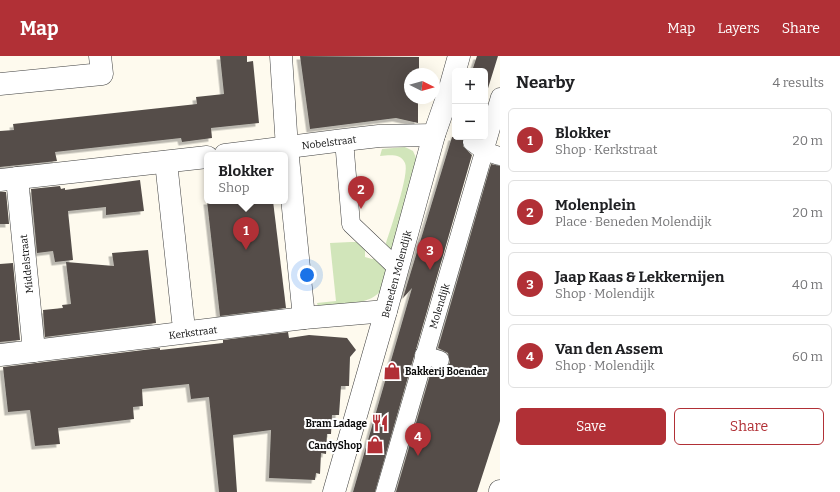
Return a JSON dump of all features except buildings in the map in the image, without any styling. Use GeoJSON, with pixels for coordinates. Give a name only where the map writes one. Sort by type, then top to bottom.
{"type":"FeatureCollection","features":[{"type":"Feature","properties":{"kind":"street"},"geometry":{"type":"LineString","coordinates":[[0,84],[102,74],[100,56]]}},
{"type":"Feature","properties":{"kind":"street"},"geometry":{"type":"LineString","coordinates":[[281,56],[287,152]]}},
{"type":"Feature","properties":{"kind":"street","name":"Beneden Molendijk"},"geometry":{"type":"LineString","coordinates":[[334,492],[386,311],[397,265],[434,135],[448,95],[459,56]]}},
{"type":"Feature","properties":{"kind":"street","name":"Molendijk"},"geometry":{"type":"LineString","coordinates":[[385,492],[432,358],[428,318],[485,150],[500,97]]}},
{"type":"Feature","properties":{"kind":"street","name":"Nobelstraat"},"geometry":{"type":"LineString","coordinates":[[251,152],[344,140],[434,135]]}},
{"type":"Feature","properties":{"kind":"street"},"geometry":{"type":"LineString","coordinates":[[344,140],[351,224],[392,263],[397,265]]}},
{"type":"Feature","properties":{"kind":"street"},"geometry":{"type":"LineString","coordinates":[[8,179],[204,157]]}},
{"type":"Feature","properties":{"kind":"street"},"geometry":{"type":"LineString","coordinates":[[288,158],[304,318]]}},
{"type":"Feature","properties":{"kind":"street"},"geometry":{"type":"LineString","coordinates":[[166,162],[182,320]]}},
{"type":"Feature","properties":{"kind":"street","name":"Middelstraat"},"geometry":{"type":"LineString","coordinates":[[8,179],[34,351]]}},
{"type":"Feature","properties":{"kind":"street","name":"Kerkstraat"},"geometry":{"type":"LineString","coordinates":[[0,355],[304,318],[386,311]]}},
{"type":"Feature","properties":{"kind":"green space"},"geometry":{"type":"Polygon","coordinates":[[[405,147],[413,151],[417,160],[393,253],[387,249],[386,243],[405,178],[406,169],[405,163],[398,156],[380,156],[382,149],[405,147]]]}},
{"type":"Feature","properties":{"kind":"green space"},"geometry":{"type":"Polygon","coordinates":[[[358,242],[365,248],[365,257],[372,259],[376,258],[388,271],[383,287],[371,298],[363,301],[318,306],[317,303],[336,301],[330,243],[358,242]]]}},
{"type":"Feature","properties":{"kind":"place","name":"Molenplein"},"geometry":{"type":"Point","coordinates":[361,209]}},
{"type":"Feature","properties":{"kind":"place","name":"Blokker"},"geometry":{"type":"Point","coordinates":[246,250]}},
{"type":"Feature","properties":{"kind":"place","name":"Jaap Kaas & Lekkernijen"},"geometry":{"type":"Point","coordinates":[430,270]}},
{"type":"Feature","properties":{"kind":"place","name":"Bakkerij Boender"},"geometry":{"type":"Point","coordinates":[392,371]}},
{"type":"Feature","properties":{"kind":"place","name":"Bram Ladage"},"geometry":{"type":"Point","coordinates":[380,423]}},
{"type":"Feature","properties":{"kind":"place","name":"CandyShop"},"geometry":{"type":"Point","coordinates":[375,445]}},
{"type":"Feature","properties":{"kind":"place","name":"Van den Assem"},"geometry":{"type":"Point","coordinates":[418,456]}}]}
